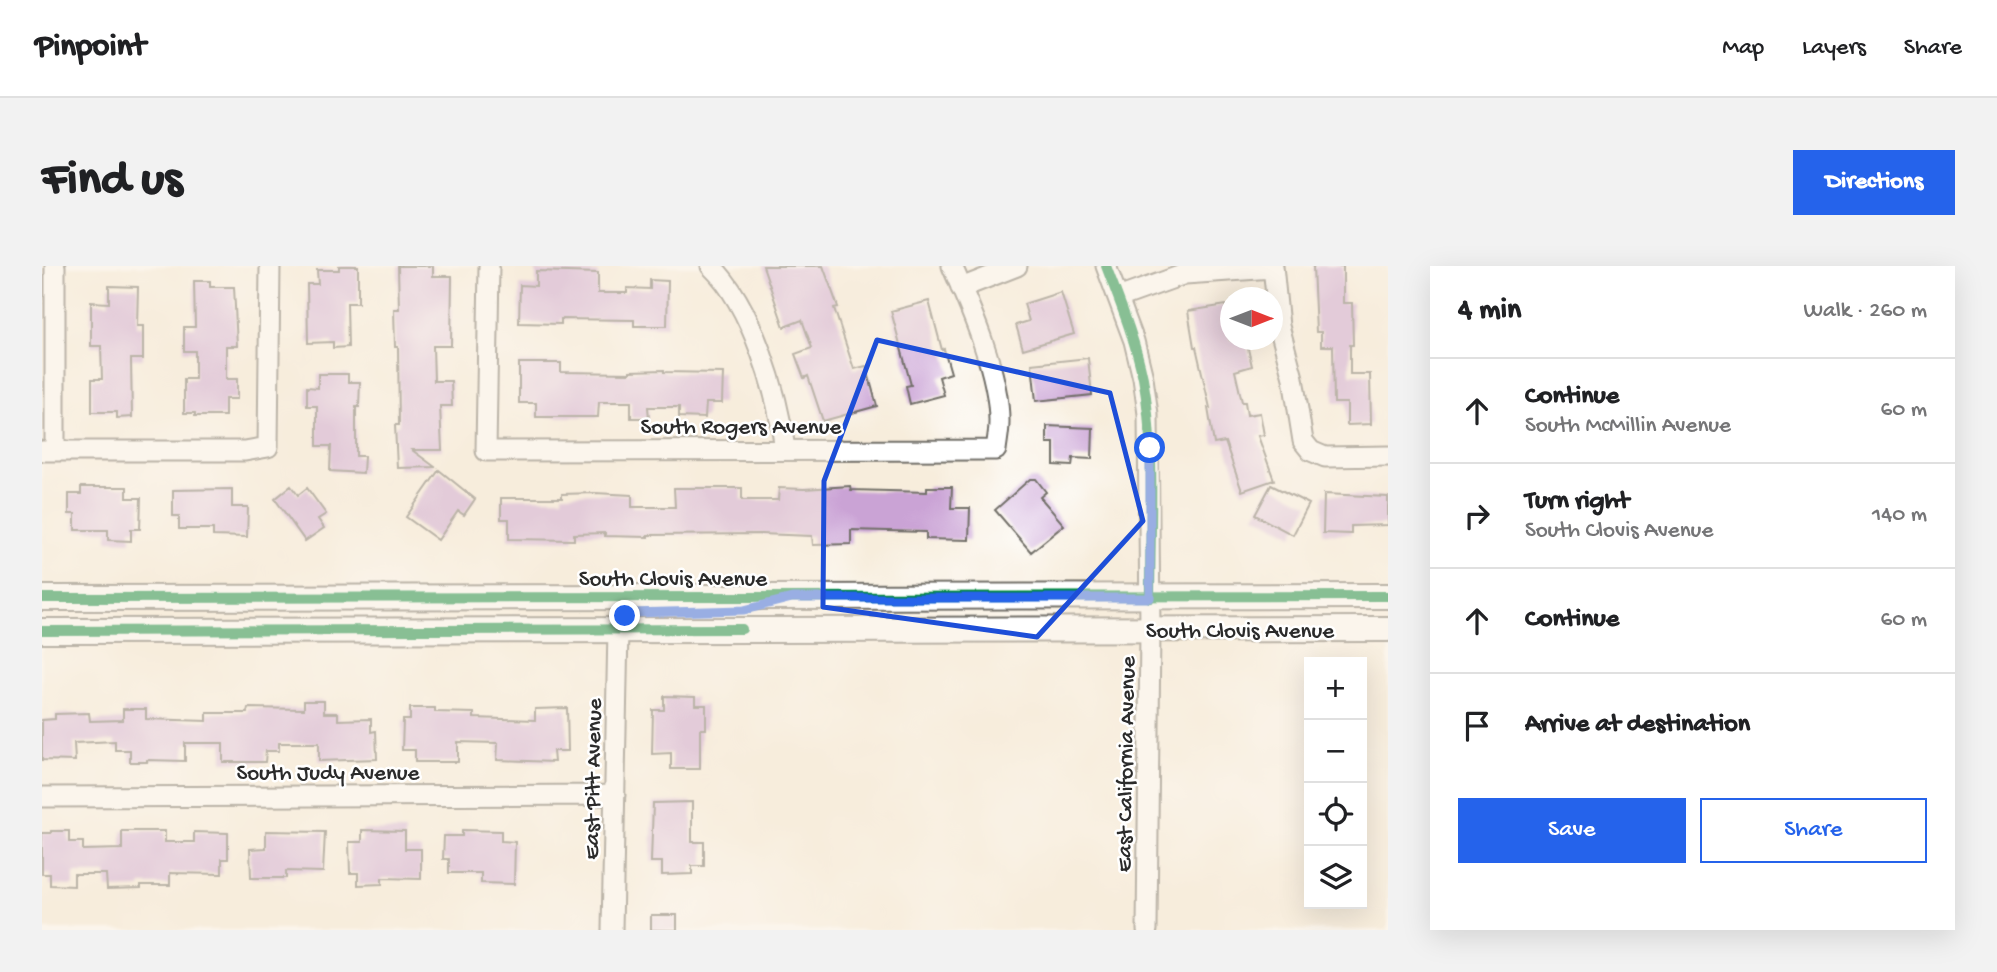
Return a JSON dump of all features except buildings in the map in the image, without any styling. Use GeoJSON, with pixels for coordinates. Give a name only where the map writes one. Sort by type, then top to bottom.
{"type":"FeatureCollection","features":[{"type":"Feature","properties":{"kind":"main road","name":"South Clovis Avenue"},"geometry":{"type":"LineString","coordinates":[[42,598],[1388,596]]}},
{"type":"Feature","properties":{"kind":"main road"},"geometry":{"type":"LineString","coordinates":[[618,629],[621,620],[630,613],[744,610],[792,598]]}},
{"type":"Feature","properties":{"kind":"main road","name":"South Clovis Avenue"},"geometry":{"type":"LineString","coordinates":[[42,631],[1388,629]]}},
{"type":"Feature","properties":{"kind":"street"},"geometry":{"type":"LineString","coordinates":[[55,266],[49,451],[245,451],[268,447],[270,266]]}},
{"type":"Feature","properties":{"kind":"street","name":"South Rogers Avenue"},"geometry":{"type":"LineString","coordinates":[[489,266],[486,451],[996,450],[999,422],[996,392],[983,346],[961,288]]}},
{"type":"Feature","properties":{"kind":"street"},"geometry":{"type":"LineString","coordinates":[[711,266],[743,312],[767,369],[782,426],[785,449]]}},
{"type":"Feature","properties":{"kind":"street"},"geometry":{"type":"LineString","coordinates":[[952,266],[961,288],[1017,266]]}},
{"type":"Feature","properties":{"kind":"street","name":"East California Avenue"},"geometry":{"type":"LineString","coordinates":[[1106,266],[1134,341],[1148,414],[1150,629],[1147,930]]}},
{"type":"Feature","properties":{"kind":"street"},"geometry":{"type":"LineString","coordinates":[[1118,298],[1185,274],[1273,267],[1279,326],[1293,378],[1303,441],[1311,452],[1325,457],[1388,456]]}},
{"type":"Feature","properties":{"kind":"street","name":"East Pitt Avenue"},"geometry":{"type":"LineString","coordinates":[[612,930],[618,629]]}},
{"type":"Feature","properties":{"kind":"street","name":"South Judy Avenue"},"geometry":{"type":"LineString","coordinates":[[42,797],[615,795]]}},
{"type":"Feature","properties":{"kind":"highlighted area"},"geometry":{"type":"Polygon","coordinates":[[[877,340],[1110,393],[1143,521],[1037,637],[823,607],[824,481],[877,340]]]}},
{"type":"Feature","properties":{"kind":"cycle path"},"geometry":{"type":"LineString","coordinates":[[1106,266],[1136,349],[1147,405],[1151,487],[1150,598]]}},
{"type":"Feature","properties":{"kind":"cycle path"},"geometry":{"type":"LineString","coordinates":[[42,598],[1388,596]]}},
{"type":"Feature","properties":{"kind":"cycle path"},"geometry":{"type":"LineString","coordinates":[[42,631],[742,629]]}},
{"type":"Feature","properties":{"kind":"route"},"geometry":{"type":"LineString","coordinates":[[625,616],[630,613],[744,610],[792,598],[1150,598],[1150,448]]}}]}
